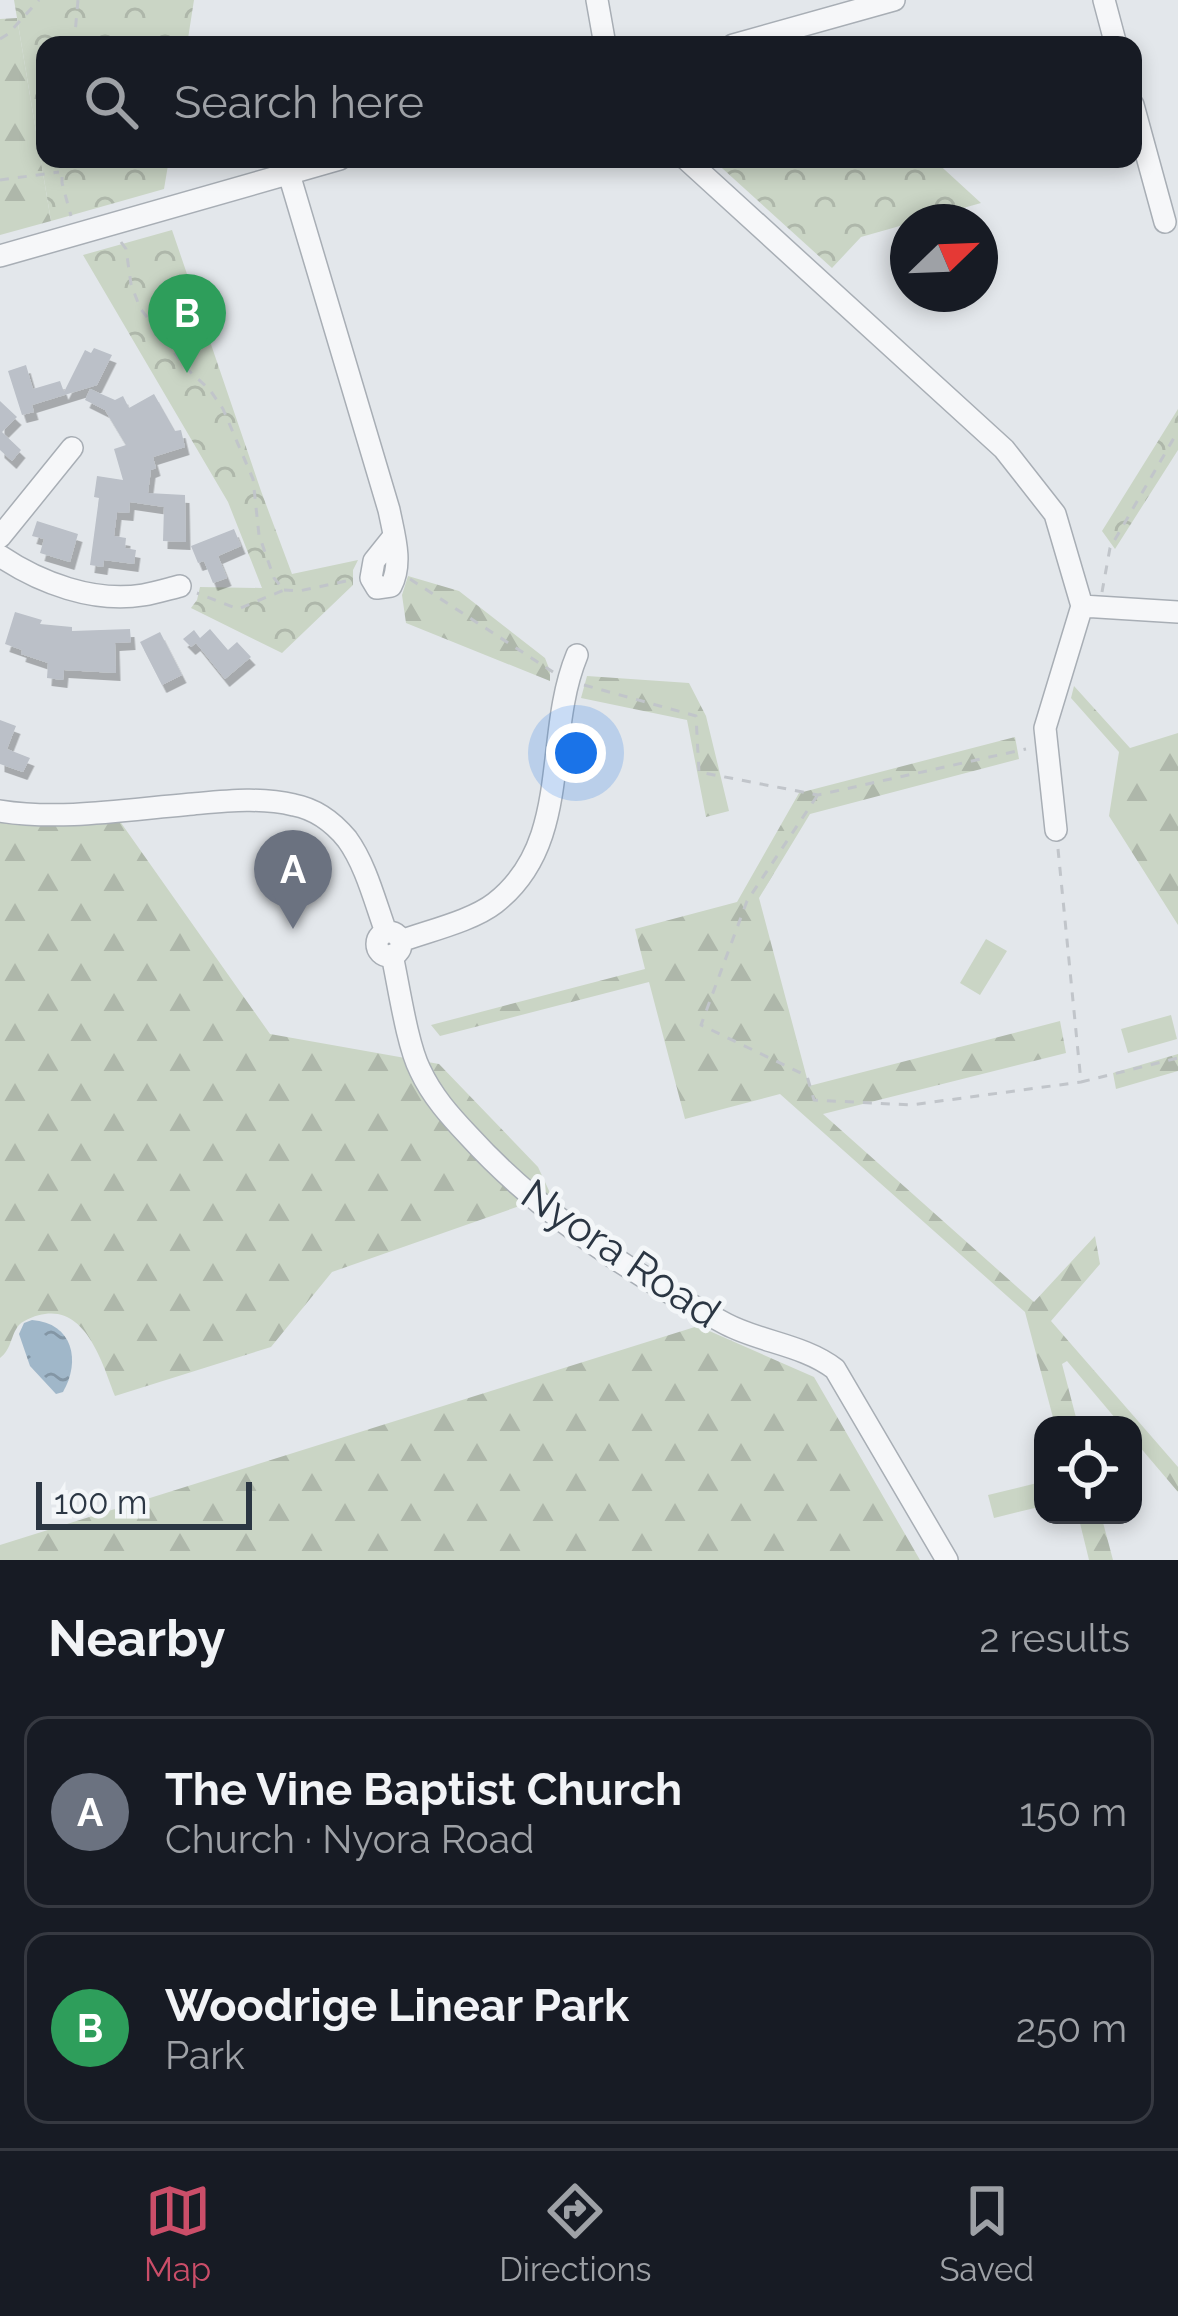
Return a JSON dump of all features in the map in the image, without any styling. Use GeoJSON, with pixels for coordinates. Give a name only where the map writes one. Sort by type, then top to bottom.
{"type":"FeatureCollection","features":[{"type":"Feature","properties":{"kind":"street"},"geometry":{"type":"LineString","coordinates":[[597,0],[603,36]]}},
{"type":"Feature","properties":{"kind":"street"},"geometry":{"type":"LineString","coordinates":[[765,36],[894,0]]}},
{"type":"Feature","properties":{"kind":"street"},"geometry":{"type":"LineString","coordinates":[[1104,0],[1114,36]]}},
{"type":"Feature","properties":{"kind":"street"},"geometry":{"type":"LineString","coordinates":[[1142,139],[1165,222]]}},
{"type":"Feature","properties":{"kind":"street"},"geometry":{"type":"LineString","coordinates":[[0,256],[309,168]]}},
{"type":"Feature","properties":{"kind":"street"},"geometry":{"type":"LineString","coordinates":[[696,168],[1004,449],[1055,514],[1082,606],[1045,728],[1056,830]]}},
{"type":"Feature","properties":{"kind":"street"},"geometry":{"type":"LineString","coordinates":[[289,174],[389,510],[394,536],[399,571],[391,586],[377,588],[370,578],[374,561],[394,536]]}},
{"type":"Feature","properties":{"kind":"street"},"geometry":{"type":"LineString","coordinates":[[0,537],[72,448]]}},
{"type":"Feature","properties":{"kind":"street"},"geometry":{"type":"LineString","coordinates":[[0,556],[24,573],[93,594],[140,596],[180,586]]}},
{"type":"Feature","properties":{"kind":"street"},"geometry":{"type":"LineString","coordinates":[[1082,606],[1178,612]]}},
{"type":"Feature","properties":{"kind":"street"},"geometry":{"type":"LineString","coordinates":[[393,942],[493,905],[535,857],[550,813],[567,680],[577,656]]}},
{"type":"Feature","properties":{"kind":"street","name":"Nyora Road"},"geometry":{"type":"LineString","coordinates":[[0,811],[46,815],[241,800],[293,805],[330,821],[345,836],[361,865],[393,942],[417,1066],[434,1095],[504,1174],[562,1220],[683,1302],[740,1332],[809,1354],[835,1369],[946,1560]]}},
{"type":"Feature","properties":{"kind":"path"},"geometry":{"type":"LineString","coordinates":[[0,38],[39,0]]}},
{"type":"Feature","properties":{"kind":"path"},"geometry":{"type":"LineString","coordinates":[[75,36],[78,0]]}},
{"type":"Feature","properties":{"kind":"path"},"geometry":{"type":"LineString","coordinates":[[61,168],[76,234]]}},
{"type":"Feature","properties":{"kind":"path"},"geometry":{"type":"LineString","coordinates":[[0,171],[2,179],[61,172]]}},
{"type":"Feature","properties":{"kind":"path"},"geometry":{"type":"LineString","coordinates":[[114,241],[126,249],[140,308],[223,409],[253,478],[259,535],[274,578],[284,590]]}},
{"type":"Feature","properties":{"kind":"path"},"geometry":{"type":"LineString","coordinates":[[1082,606],[1102,595],[1110,548],[1178,431]]}},
{"type":"Feature","properties":{"kind":"path"},"geometry":{"type":"LineString","coordinates":[[399,571],[567,680],[696,716],[699,772],[818,795],[1047,744]]}},
{"type":"Feature","properties":{"kind":"path"},"geometry":{"type":"LineString","coordinates":[[180,586],[238,609],[284,590],[370,578]]}},
{"type":"Feature","properties":{"kind":"path"},"geometry":{"type":"LineString","coordinates":[[818,795],[747,901],[701,1025],[807,1076],[814,1100],[911,1105],[1081,1082],[1178,1058]]}},
{"type":"Feature","properties":{"kind":"path"},"geometry":{"type":"LineString","coordinates":[[1056,830],[1081,1082]]}},
{"type":"Feature","properties":{"kind":"green space"},"geometry":{"type":"Polygon","coordinates":[[[14,0],[194,0],[188,36],[36,36],[36,131],[14,0]]]}},
{"type":"Feature","properties":{"kind":"green space"},"geometry":{"type":"Polygon","coordinates":[[[17,18],[36,131],[36,168],[42,168],[51,221],[0,235],[0,19],[17,18]]]}},
{"type":"Feature","properties":{"kind":"green space"},"geometry":{"type":"Polygon","coordinates":[[[42,168],[168,168],[164,189],[51,221],[42,168]]]}},
{"type":"Feature","properties":{"kind":"green space"},"geometry":{"type":"Polygon","coordinates":[[[722,168],[943,168],[981,203],[890,204],[890,229],[861,237],[832,268],[722,168]]]}},
{"type":"Feature","properties":{"kind":"green space"},"geometry":{"type":"Polygon","coordinates":[[[172,230],[292,574],[358,560],[353,585],[282,653],[191,608],[200,587],[262,588],[228,502],[83,255],[172,230]]]}},
{"type":"Feature","properties":{"kind":"green space"},"geometry":{"type":"Polygon","coordinates":[[[1178,409],[1178,450],[1115,549],[1102,531],[1178,409]]]}},
{"type":"Feature","properties":{"kind":"green space"},"geometry":{"type":"Polygon","coordinates":[[[408,576],[459,591],[545,658],[550,681],[406,623],[402,595],[408,576]]]}},
{"type":"Feature","properties":{"kind":"green space"},"geometry":{"type":"Polygon","coordinates":[[[587,676],[689,683],[706,716],[729,811],[706,817],[687,720],[581,698],[587,676]]]}},
{"type":"Feature","properties":{"kind":"green space"},"geometry":{"type":"Polygon","coordinates":[[[1074,686],[1130,748],[1178,733],[1178,925],[1109,816],[1119,752],[1071,698],[1074,686]]]}},
{"type":"Feature","properties":{"kind":"green space"},"geometry":{"type":"Polygon","coordinates":[[[1015,737],[1019,759],[810,814],[759,898],[809,1086],[1060,1021],[1066,1053],[823,1114],[1034,1302],[1095,1236],[1100,1264],[1051,1321],[1134,1416],[1113,1416],[1067,1361],[1062,1364],[1076,1416],[1053,1416],[1025,1312],[780,1094],[685,1119],[649,982],[440,1036],[431,1025],[645,969],[635,929],[737,902],[799,793],[1015,737]]]}},
{"type":"Feature","properties":{"kind":"green space"},"geometry":{"type":"Polygon","coordinates":[[[119,820],[270,1034],[439,1064],[538,1167],[551,1195],[332,1272],[271,1347],[115,1396],[91,1341],[72,1320],[60,1315],[42,1315],[22,1323],[0,1358],[0,822],[41,825],[119,820]]]}},
{"type":"Feature","properties":{"kind":"green space"},"geometry":{"type":"Polygon","coordinates":[[[986,939],[1007,951],[980,995],[960,983],[986,939]]]}},
{"type":"Feature","properties":{"kind":"green space"},"geometry":{"type":"Polygon","coordinates":[[[1171,1015],[1177,1039],[1128,1053],[1121,1029],[1171,1015]]]}},
{"type":"Feature","properties":{"kind":"green space"},"geometry":{"type":"Polygon","coordinates":[[[1178,1054],[1178,1071],[1116,1089],[1113,1073],[1178,1054]]]}},
{"type":"Feature","properties":{"kind":"green space"},"geometry":{"type":"Polygon","coordinates":[[[698,1326],[814,1377],[920,1560],[0,1560],[0,1545],[698,1326]]]}},
{"type":"Feature","properties":{"kind":"green space"},"geometry":{"type":"Polygon","coordinates":[[[1142,1426],[1178,1467],[1178,1492],[1142,1450],[1142,1426]]]}},
{"type":"Feature","properties":{"kind":"green space"},"geometry":{"type":"Polygon","coordinates":[[[1034,1484],[1034,1508],[994,1518],[988,1495],[1034,1484]]]}},
{"type":"Feature","properties":{"kind":"green space"},"geometry":{"type":"Polygon","coordinates":[[[1080,1524],[1103,1524],[1113,1560],[1089,1560],[1080,1524]]]}},
{"type":"Feature","properties":{"kind":"water"},"geometry":{"type":"Polygon","coordinates":[[[32,1320],[57,1328],[70,1346],[72,1368],[63,1392],[56,1394],[30,1366],[19,1334],[24,1323],[32,1320]]]}},
{"type":"Feature","properties":{"kind":"building"},"geometry":{"type":"Polygon","coordinates":[[[94,348],[112,355],[97,385],[32,405],[34,412],[22,415],[8,371],[26,365],[33,389],[60,381],[64,392],[85,350],[91,353],[94,348]]]}},
{"type":"Feature","properties":{"kind":"building"},"geometry":{"type":"Polygon","coordinates":[[[90,389],[115,400],[123,396],[129,408],[154,394],[175,431],[181,430],[185,447],[153,457],[156,468],[151,470],[148,493],[185,495],[186,542],[163,541],[164,507],[130,502],[129,513],[117,512],[114,536],[126,538],[125,548],[136,550],[134,564],[104,560],[103,567],[90,565],[99,498],[94,497],[97,476],[123,480],[114,449],[126,445],[105,410],[85,400],[90,389]]]}},
{"type":"Feature","properties":{"kind":"building"},"geometry":{"type":"Polygon","coordinates":[[[0,401],[17,417],[2,432],[21,450],[12,461],[0,450],[0,401]]]}},
{"type":"Feature","properties":{"kind":"building"},"geometry":{"type":"Polygon","coordinates":[[[37,521],[78,534],[70,562],[40,553],[44,539],[32,536],[37,521]]]}},
{"type":"Feature","properties":{"kind":"building"},"geometry":{"type":"Polygon","coordinates":[[[234,529],[241,546],[218,556],[227,578],[213,583],[191,546],[234,529]]]}},
{"type":"Feature","properties":{"kind":"building"},"geometry":{"type":"Polygon","coordinates":[[[15,612],[42,620],[40,624],[72,627],[72,631],[130,629],[131,642],[115,643],[116,673],[64,670],[63,680],[47,678],[48,663],[5,644],[15,612]]]}},
{"type":"Feature","properties":{"kind":"building"},"geometry":{"type":"Polygon","coordinates":[[[210,629],[228,650],[237,642],[251,657],[225,679],[196,643],[191,647],[183,639],[194,630],[200,638],[210,629]]]}},
{"type":"Feature","properties":{"kind":"building"},"geometry":{"type":"Polygon","coordinates":[[[160,632],[182,675],[162,685],[140,642],[160,632]]]}},
{"type":"Feature","properties":{"kind":"building"},"geometry":{"type":"Polygon","coordinates":[[[0,720],[16,726],[7,749],[30,758],[23,772],[0,764],[0,720]]]}},
{"type":"Feature","properties":{"kind":"place","name":"Woodrige Linear Park"},"geometry":{"type":"Point","coordinates":[187,373]}},
{"type":"Feature","properties":{"kind":"place","name":"The Vine Baptist Church"},"geometry":{"type":"Point","coordinates":[293,929]}}]}
